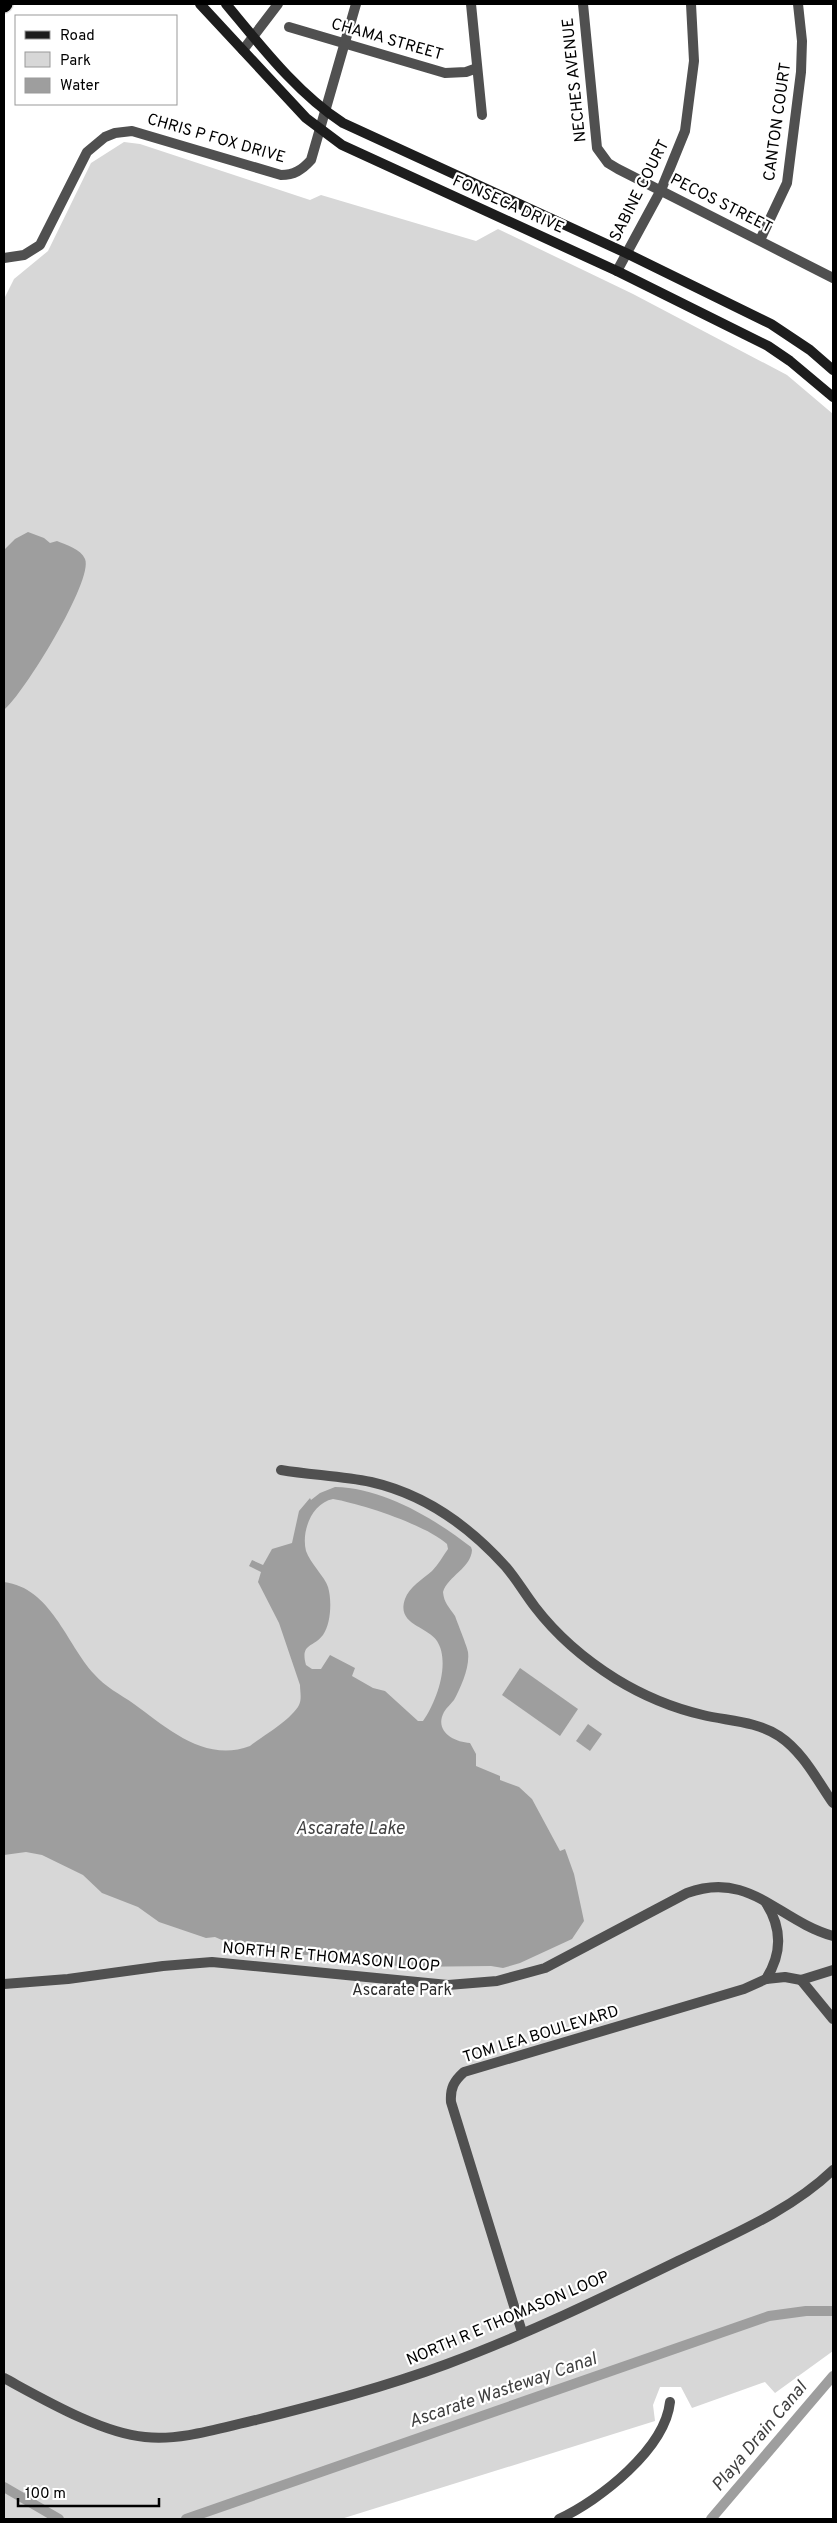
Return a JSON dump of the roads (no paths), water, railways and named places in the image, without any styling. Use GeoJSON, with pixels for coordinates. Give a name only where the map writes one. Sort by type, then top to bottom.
{"type":"FeatureCollection","features":[{"type":"Feature","properties":{"kind":"main road","name":"FONSECA DRIVE"},"geometry":{"type":"LineString","coordinates":[[200,4],[306,118],[342,145],[375,162],[617,271],[768,346],[790,361],[833,397]]}},
{"type":"Feature","properties":{"kind":"main road","name":"FONSECA DRIVE"},"geometry":{"type":"LineString","coordinates":[[226,4],[301,89],[325,112],[363,133],[626,253],[771,324],[803,345],[833,370]]}},
{"type":"Feature","properties":{"kind":"street","name":"CHRIS P FOX DRIVE"},"geometry":{"type":"LineString","coordinates":[[4,258],[24,255],[40,245],[87,152],[100,140],[115,133],[141,133],[281,176],[296,172],[311,160],[356,4]]}},
{"type":"Feature","properties":{"kind":"street"},"geometry":{"type":"LineString","coordinates":[[471,4],[482,115]]}},
{"type":"Feature","properties":{"kind":"street","name":"NECHES AVENUE"},"geometry":{"type":"LineString","coordinates":[[583,4],[599,152]]}},
{"type":"Feature","properties":{"kind":"street","name":"SABINE COURT"},"geometry":{"type":"LineString","coordinates":[[617,271],[660,190],[685,131],[694,61],[691,4]]}},
{"type":"Feature","properties":{"kind":"street","name":"CANTON COURT"},"geometry":{"type":"LineString","coordinates":[[760,240],[787,183],[802,64],[798,4]]}},
{"type":"Feature","properties":{"kind":"street"},"geometry":{"type":"LineString","coordinates":[[242,50],[276,7]]}},
{"type":"Feature","properties":{"kind":"street","name":"CHAMA STREET"},"geometry":{"type":"LineString","coordinates":[[288,27],[445,72],[466,72],[477,68]]}},
{"type":"Feature","properties":{"kind":"street","name":"PECOS STREET"},"geometry":{"type":"LineString","coordinates":[[599,152],[608,163],[833,278]]}},
{"type":"Feature","properties":{"kind":"street"},"geometry":{"type":"LineString","coordinates":[[281,1470],[372,1483],[403,1493],[440,1510],[473,1534],[488,1548],[508,1569],[551,1627],[584,1659],[644,1694],[701,1714],[765,1728],[779,1736],[800,1755],[833,1803]]}},
{"type":"Feature","properties":{"kind":"street","name":"NORTH R E THOMASON LOOP"},"geometry":{"type":"LineString","coordinates":[[4,1984],[68,1980],[163,1966],[212,1962],[424,1983],[478,1984],[515,1978],[545,1968],[583,1950],[686,1893],[702,1888],[732,1887],[765,1902],[810,1928],[833,1936]]}},
{"type":"Feature","properties":{"kind":"street"},"geometry":{"type":"LineString","coordinates":[[765,1902],[775,1920],[779,1941],[776,1961],[766,1979]]}},
{"type":"Feature","properties":{"kind":"street","name":"TOM LEA BOULEVARD"},"geometry":{"type":"LineString","coordinates":[[522,2332],[451,2102],[450,2093],[456,2079],[464,2072],[735,1992],[766,1979],[785,1977],[801,1980],[833,1970]]}},
{"type":"Feature","properties":{"kind":"street"},"geometry":{"type":"LineString","coordinates":[[801,1980],[833,2020]]}},
{"type":"Feature","properties":{"kind":"street","name":"NORTH R E THOMASON LOOP"},"geometry":{"type":"LineString","coordinates":[[4,2378],[50,2402],[115,2431],[143,2437],[163,2438],[193,2434],[277,2415],[390,2383],[447,2364],[522,2332],[632,2283],[745,2228],[787,2206],[820,2183],[833,2170]]}},
{"type":"Feature","properties":{"kind":"street"},"geometry":{"type":"LineString","coordinates":[[559,2519],[606,2492],[624,2475],[660,2431],[667,2417],[670,2402]]}},
{"type":"Feature","properties":{"kind":"water"},"geometry":{"type":"Polygon","coordinates":[[[28,532],[44,538],[50,543],[57,541],[77,550],[85,559],[85,571],[79,589],[55,637],[26,683],[4,710],[4,550],[15,539],[28,532]]]}},
{"type":"Feature","properties":{"kind":"water","name":"Ascarate Lake"},"geometry":{"type":"Polygon","coordinates":[[[335,1487],[372,1493],[390,1499],[407,1506],[441,1526],[471,1547],[471,1556],[468,1562],[449,1581],[443,1592],[446,1602],[455,1616],[468,1658],[462,1683],[454,1700],[444,1712],[441,1725],[443,1730],[452,1738],[470,1743],[476,1754],[476,1766],[500,1776],[500,1780],[519,1787],[532,1799],[560,1851],[565,1849],[574,1874],[584,1921],[572,1939],[520,1963],[503,1968],[491,1966],[403,1967],[335,1955],[316,1953],[306,1955],[258,1950],[231,1944],[215,1937],[206,1938],[159,1922],[138,1907],[102,1893],[83,1875],[42,1855],[26,1852],[4,1855],[4,1582],[20,1586],[34,1595],[56,1619],[98,1679],[173,1732],[202,1747],[218,1750],[233,1750],[250,1746],[290,1716],[299,1705],[301,1695],[300,1685],[279,1623],[258,1582],[261,1572],[249,1566],[252,1560],[263,1565],[272,1549],[292,1543],[299,1511],[310,1498],[311,1500],[320,1493],[335,1487]],[[333,1499],[319,1506],[310,1519],[305,1535],[306,1551],[328,1587],[330,1605],[326,1630],[319,1639],[306,1649],[306,1665],[312,1669],[321,1669],[330,1655],[355,1668],[352,1676],[373,1688],[385,1691],[418,1721],[423,1721],[437,1694],[443,1660],[437,1641],[409,1620],[403,1608],[407,1595],[436,1566],[448,1549],[447,1544],[409,1523],[376,1510],[333,1499]]]}},
{"type":"Feature","properties":{"kind":"water"},"geometry":{"type":"Polygon","coordinates":[[[520,1668],[578,1709],[560,1736],[502,1695],[520,1668]]]}},
{"type":"Feature","properties":{"kind":"water"},"geometry":{"type":"Polygon","coordinates":[[[588,1724],[602,1734],[590,1751],[576,1741],[588,1724]]]}},
{"type":"Feature","properties":{"kind":"waterway","name":"Ascarate Wasteway Canal"},"geometry":{"type":"LineString","coordinates":[[186,2519],[769,2316],[806,2311],[833,2311]]}},
{"type":"Feature","properties":{"kind":"waterway","name":"Playa Drain Canal"},"geometry":{"type":"LineString","coordinates":[[711,2519],[833,2376]]}},
{"type":"Feature","properties":{"kind":"waterway","name":"Ascarate Wasteway Canal"},"geometry":{"type":"LineString","coordinates":[[4,2487],[59,2519]]}},
{"type":"Feature","properties":{"kind":"park label","name":"Ascarate Park"},"geometry":{"type":"Point","coordinates":[402,1991]}}]}
